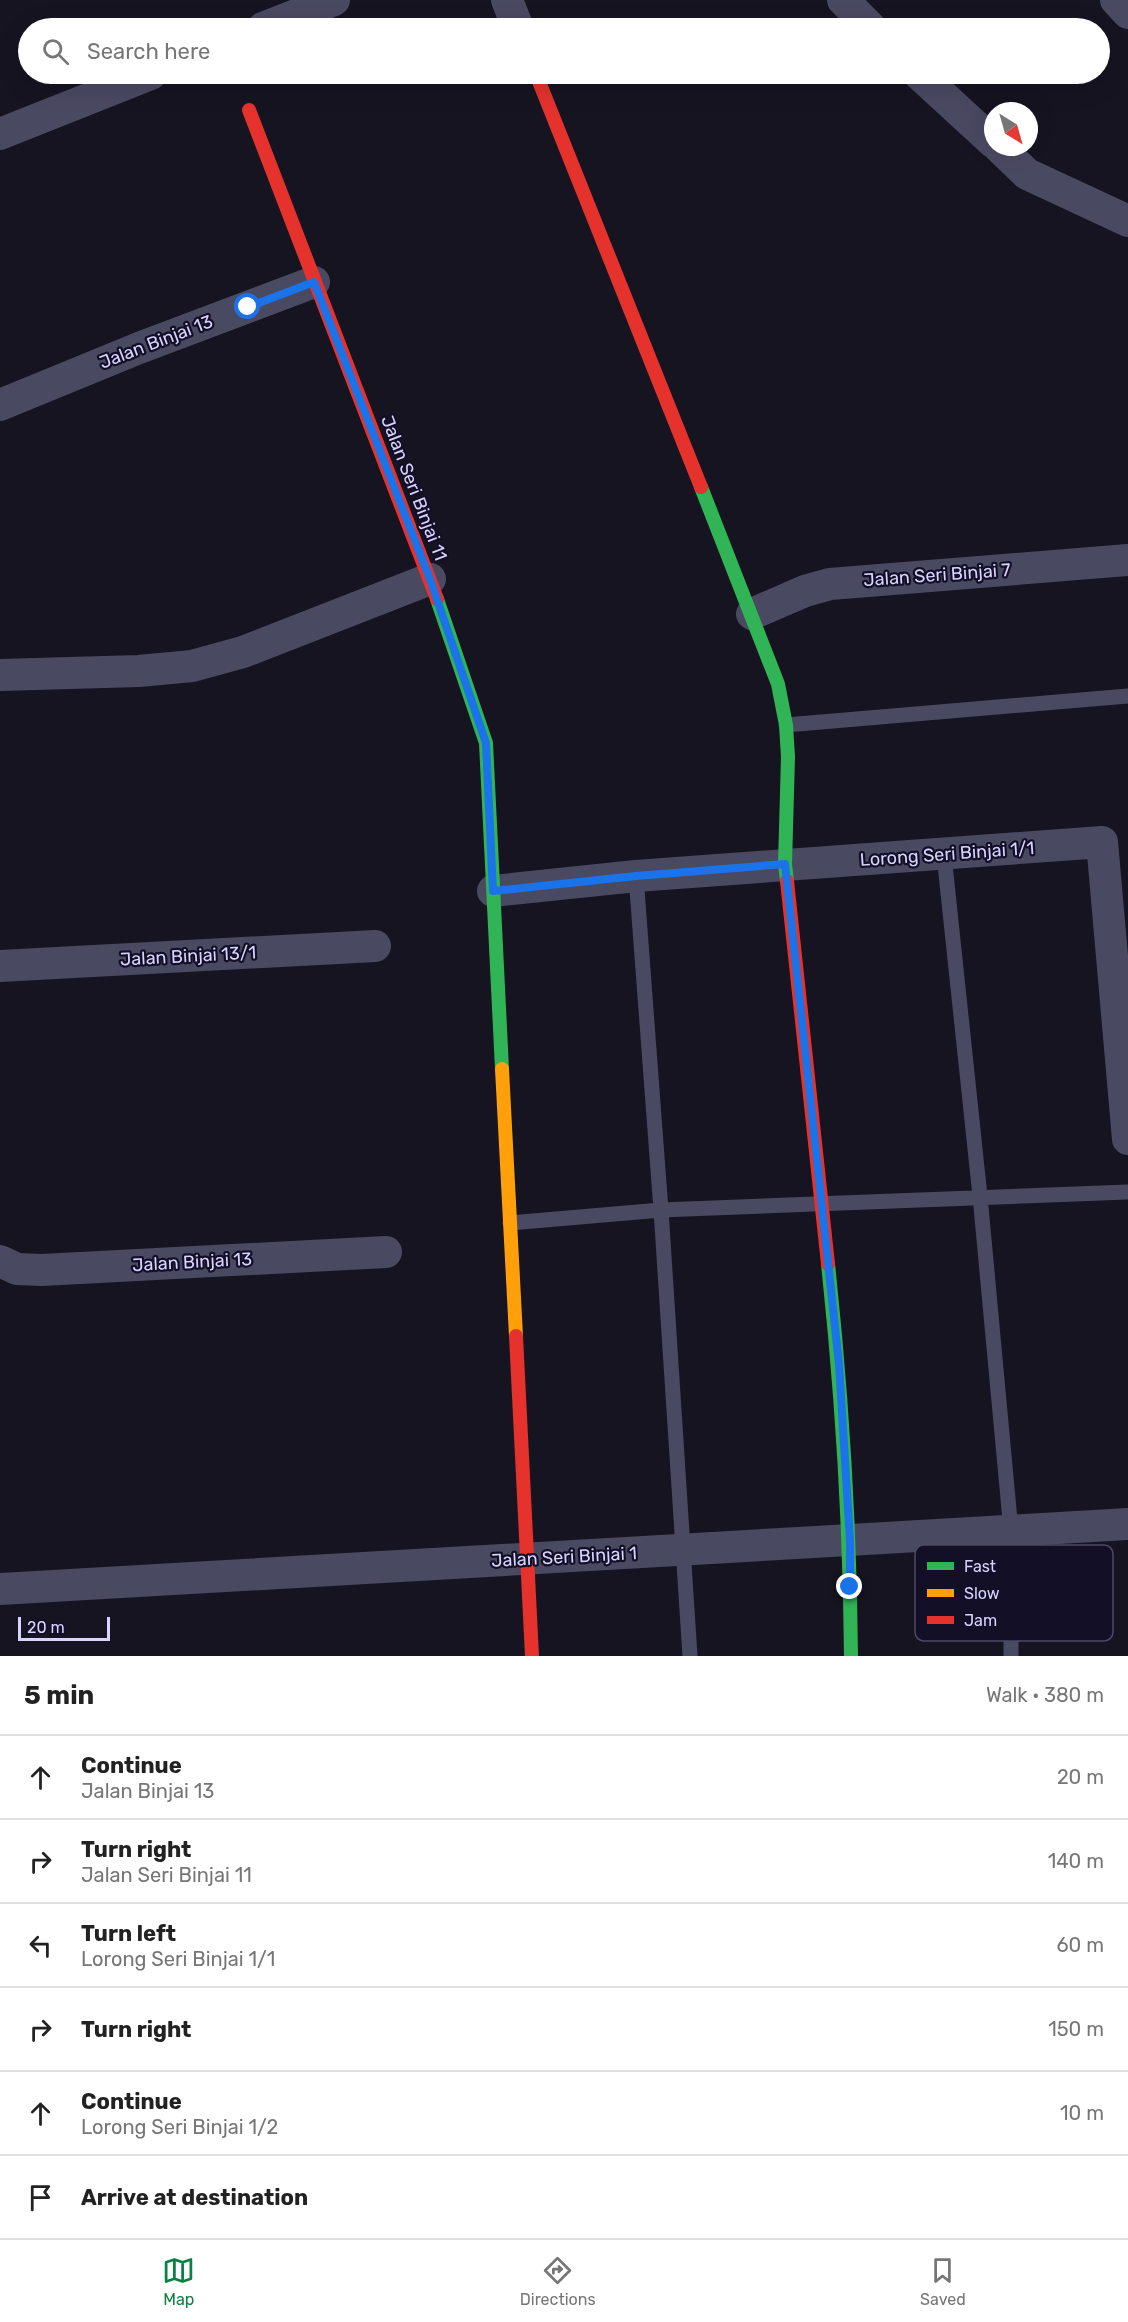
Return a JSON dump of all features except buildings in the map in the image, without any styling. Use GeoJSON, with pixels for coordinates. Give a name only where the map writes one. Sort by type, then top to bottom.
{"type":"FeatureCollection","features":[{"type":"Feature","properties":{"kind":"street"},"geometry":{"type":"LineString","coordinates":[[288,18],[334,0]]}},
{"type":"Feature","properties":{"kind":"street"},"geometry":{"type":"LineString","coordinates":[[507,0],[514,18]]}},
{"type":"Feature","properties":{"kind":"street"},"geometry":{"type":"LineString","coordinates":[[843,0],[861,18]]}},
{"type":"Feature","properties":{"kind":"street"},"geometry":{"type":"LineString","coordinates":[[1116,0],[1128,13]]}},
{"type":"Feature","properties":{"kind":"street"},"geometry":{"type":"LineString","coordinates":[[0,134],[126,84]]}},
{"type":"Feature","properties":{"kind":"street"},"geometry":{"type":"LineString","coordinates":[[540,84],[778,684],[786,725],[788,757],[785,864],[839,1364],[850,1541],[851,1656]]}},
{"type":"Feature","properties":{"kind":"street"},"geometry":{"type":"LineString","coordinates":[[931,84],[984,134]]}},
{"type":"Feature","properties":{"kind":"street","name":"Jalan Seri Binjai 11"},"geometry":{"type":"LineString","coordinates":[[249,110],[430,579],[486,743],[532,1656]]}},
{"type":"Feature","properties":{"kind":"street"},"geometry":{"type":"LineString","coordinates":[[1008,156],[1027,174],[1128,221]]}},
{"type":"Feature","properties":{"kind":"street","name":"Jalan Binjai 13"},"geometry":{"type":"LineString","coordinates":[[0,405],[139,348],[314,282]]}},
{"type":"Feature","properties":{"kind":"street","name":"Jalan Seri Binjai 7"},"geometry":{"type":"LineString","coordinates":[[752,614],[805,591],[830,584],[1128,560]]}},
{"type":"Feature","properties":{"kind":"street"},"geometry":{"type":"LineString","coordinates":[[0,675],[139,671],[192,666],[243,652],[430,579]]}},
{"type":"Feature","properties":{"kind":"street","name":"Lorong Seri Binjai 1/1"},"geometry":{"type":"LineString","coordinates":[[493,891],[785,864],[944,855],[1115,841],[1128,1139]]}},
{"type":"Feature","properties":{"kind":"street","name":"Jalan Binjai 13/1"},"geometry":{"type":"LineString","coordinates":[[0,966],[375,946]]}},
{"type":"Feature","properties":{"kind":"street","name":"Jalan Binjai 13"},"geometry":{"type":"LineString","coordinates":[[0,1261],[16,1269],[42,1270],[386,1252]]}},
{"type":"Feature","properties":{"kind":"street","name":"Jalan Seri Binjai 1"},"geometry":{"type":"LineString","coordinates":[[0,1589],[1128,1524]]}},
{"type":"Feature","properties":{"kind":"lane"},"geometry":{"type":"LineString","coordinates":[[786,725],[1128,696]]}},
{"type":"Feature","properties":{"kind":"lane"},"geometry":{"type":"LineString","coordinates":[[944,855],[980,1196],[1011,1545]]}},
{"type":"Feature","properties":{"kind":"lane"},"geometry":{"type":"LineString","coordinates":[[636,876],[685,1550],[690,1656]]}},
{"type":"Feature","properties":{"kind":"lane"},"geometry":{"type":"LineString","coordinates":[[510,1223],[661,1210],[1128,1192]]}},
{"type":"Feature","properties":{"kind":"traffic: fast"},"geometry":{"type":"LineString","coordinates":[[701,487],[778,684],[786,725],[788,757],[785,864],[787,881]]}},
{"type":"Feature","properties":{"kind":"traffic: fast"},"geometry":{"type":"LineString","coordinates":[[437,599],[486,743],[502,1069]]}},
{"type":"Feature","properties":{"kind":"traffic: fast"},"geometry":{"type":"LineString","coordinates":[[828,1264],[844,1460],[851,1656]]}},
{"type":"Feature","properties":{"kind":"traffic: slow"},"geometry":{"type":"LineString","coordinates":[[502,1069],[516,1336]]}},
{"type":"Feature","properties":{"kind":"traffic: jam"},"geometry":{"type":"LineString","coordinates":[[540,84],[701,487]]}},
{"type":"Feature","properties":{"kind":"traffic: jam"},"geometry":{"type":"LineString","coordinates":[[249,110],[437,599]]}},
{"type":"Feature","properties":{"kind":"traffic: jam"},"geometry":{"type":"LineString","coordinates":[[787,881],[828,1264]]}},
{"type":"Feature","properties":{"kind":"traffic: jam"},"geometry":{"type":"LineString","coordinates":[[516,1336],[532,1656]]}},
{"type":"Feature","properties":{"kind":"route"},"geometry":{"type":"LineString","coordinates":[[248,307],[314,282],[430,579],[486,743],[493,891],[785,864],[839,1364],[850,1541],[850,1587]]}}]}
